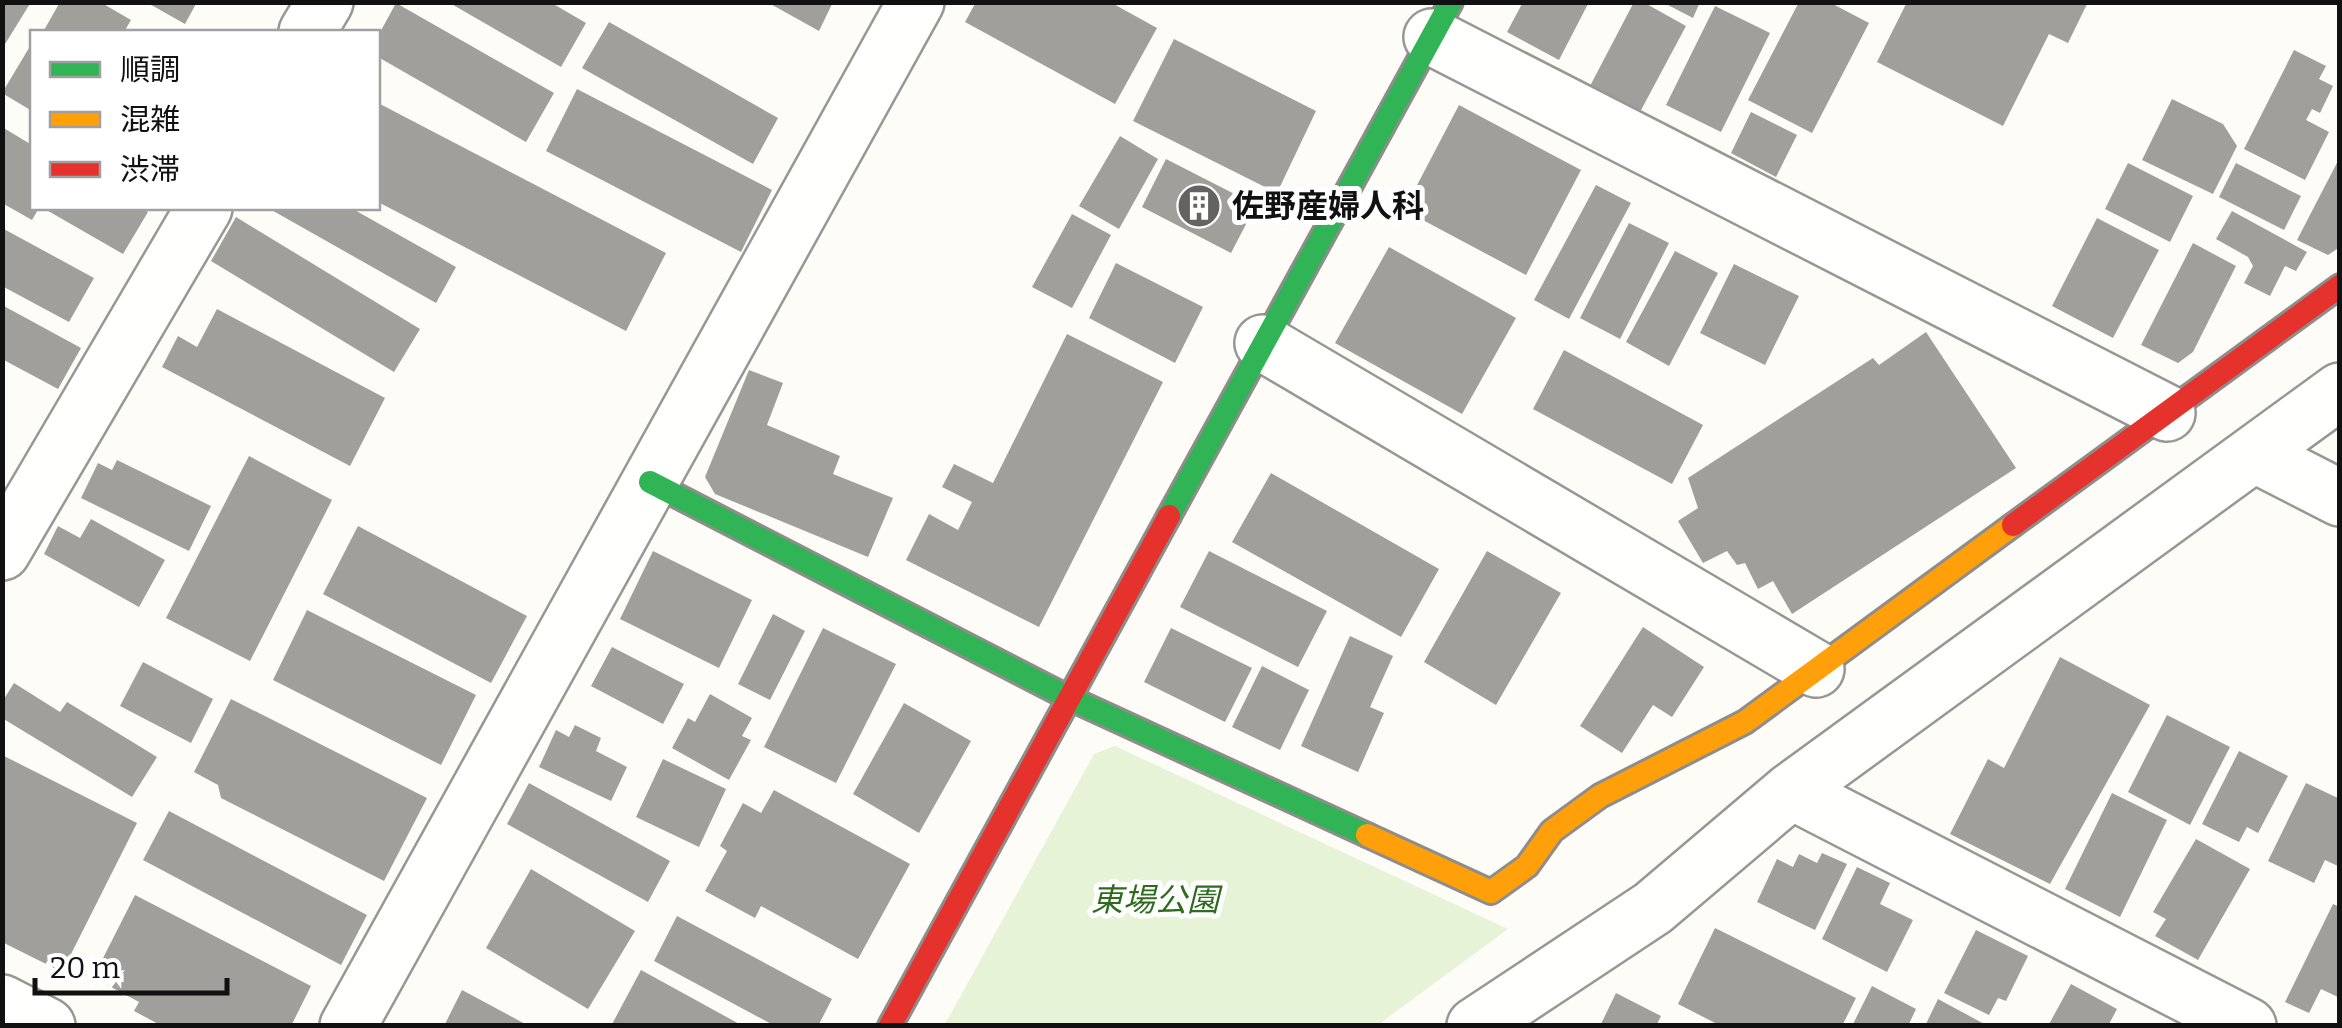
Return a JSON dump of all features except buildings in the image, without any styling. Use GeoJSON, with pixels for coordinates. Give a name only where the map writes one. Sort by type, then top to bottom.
{"type":"FeatureCollection","features":[{"type":"Feature","properties":{"kind":"street"},"geometry":{"type":"LineString","coordinates":[[308,30],[325,2]]}},
{"type":"Feature","properties":{"kind":"street"},"geometry":{"type":"LineString","coordinates":[[348,1026],[916,2]]}},
{"type":"Feature","properties":{"kind":"street"},"geometry":{"type":"LineString","coordinates":[[890,1026],[1441,20],[2167,414]]}},
{"type":"Feature","properties":{"kind":"street"},"geometry":{"type":"LineString","coordinates":[[2,552],[203,210]]}},
{"type":"Feature","properties":{"kind":"street"},"geometry":{"type":"LineString","coordinates":[[650,482],[1069,698],[1492,892],[1527,866],[1552,831],[1600,796],[1744,722],[2340,286]]}},
{"type":"Feature","properties":{"kind":"street"},"geometry":{"type":"LineString","coordinates":[[1264,343],[1816,669]]}},
{"type":"Feature","properties":{"kind":"street"},"geometry":{"type":"LineString","coordinates":[[1476,1026],[1653,908],[1791,791],[2340,391]]}},
{"type":"Feature","properties":{"kind":"street"},"geometry":{"type":"LineString","coordinates":[[2254,454],[2340,498]]}},
{"type":"Feature","properties":{"kind":"street"},"geometry":{"type":"LineString","coordinates":[[1791,791],[2248,1026]]}},
{"type":"Feature","properties":{"kind":"street"},"geometry":{"type":"LineString","coordinates":[[2,1004],[47,1026]]}},
{"type":"Feature","properties":{"kind":"green space","name":"東場公園"},"geometry":{"type":"Polygon","coordinates":[[[1115,746],[1508,929],[1378,1025],[944,1026],[1094,754],[1115,746]]]}},
{"type":"Feature","properties":{"kind":"traffic: fast"},"geometry":{"type":"LineString","coordinates":[[1169,516],[1451,2]]}},
{"type":"Feature","properties":{"kind":"traffic: fast"},"geometry":{"type":"LineString","coordinates":[[650,482],[1069,698],[1367,835]]}},
{"type":"Feature","properties":{"kind":"traffic: slow"},"geometry":{"type":"LineString","coordinates":[[1367,835],[1491,892],[1527,866],[1552,831],[1600,796],[1745,722],[2013,525]]}},
{"type":"Feature","properties":{"kind":"traffic: jam"},"geometry":{"type":"LineString","coordinates":[[2013,525],[2340,286]]}},
{"type":"Feature","properties":{"kind":"traffic: jam"},"geometry":{"type":"LineString","coordinates":[[890,1026],[1169,516]]}},
{"type":"Feature","properties":{"kind":"place","name":"佐野産婦人科"},"geometry":{"type":"Point","coordinates":[1199,206]}}]}
